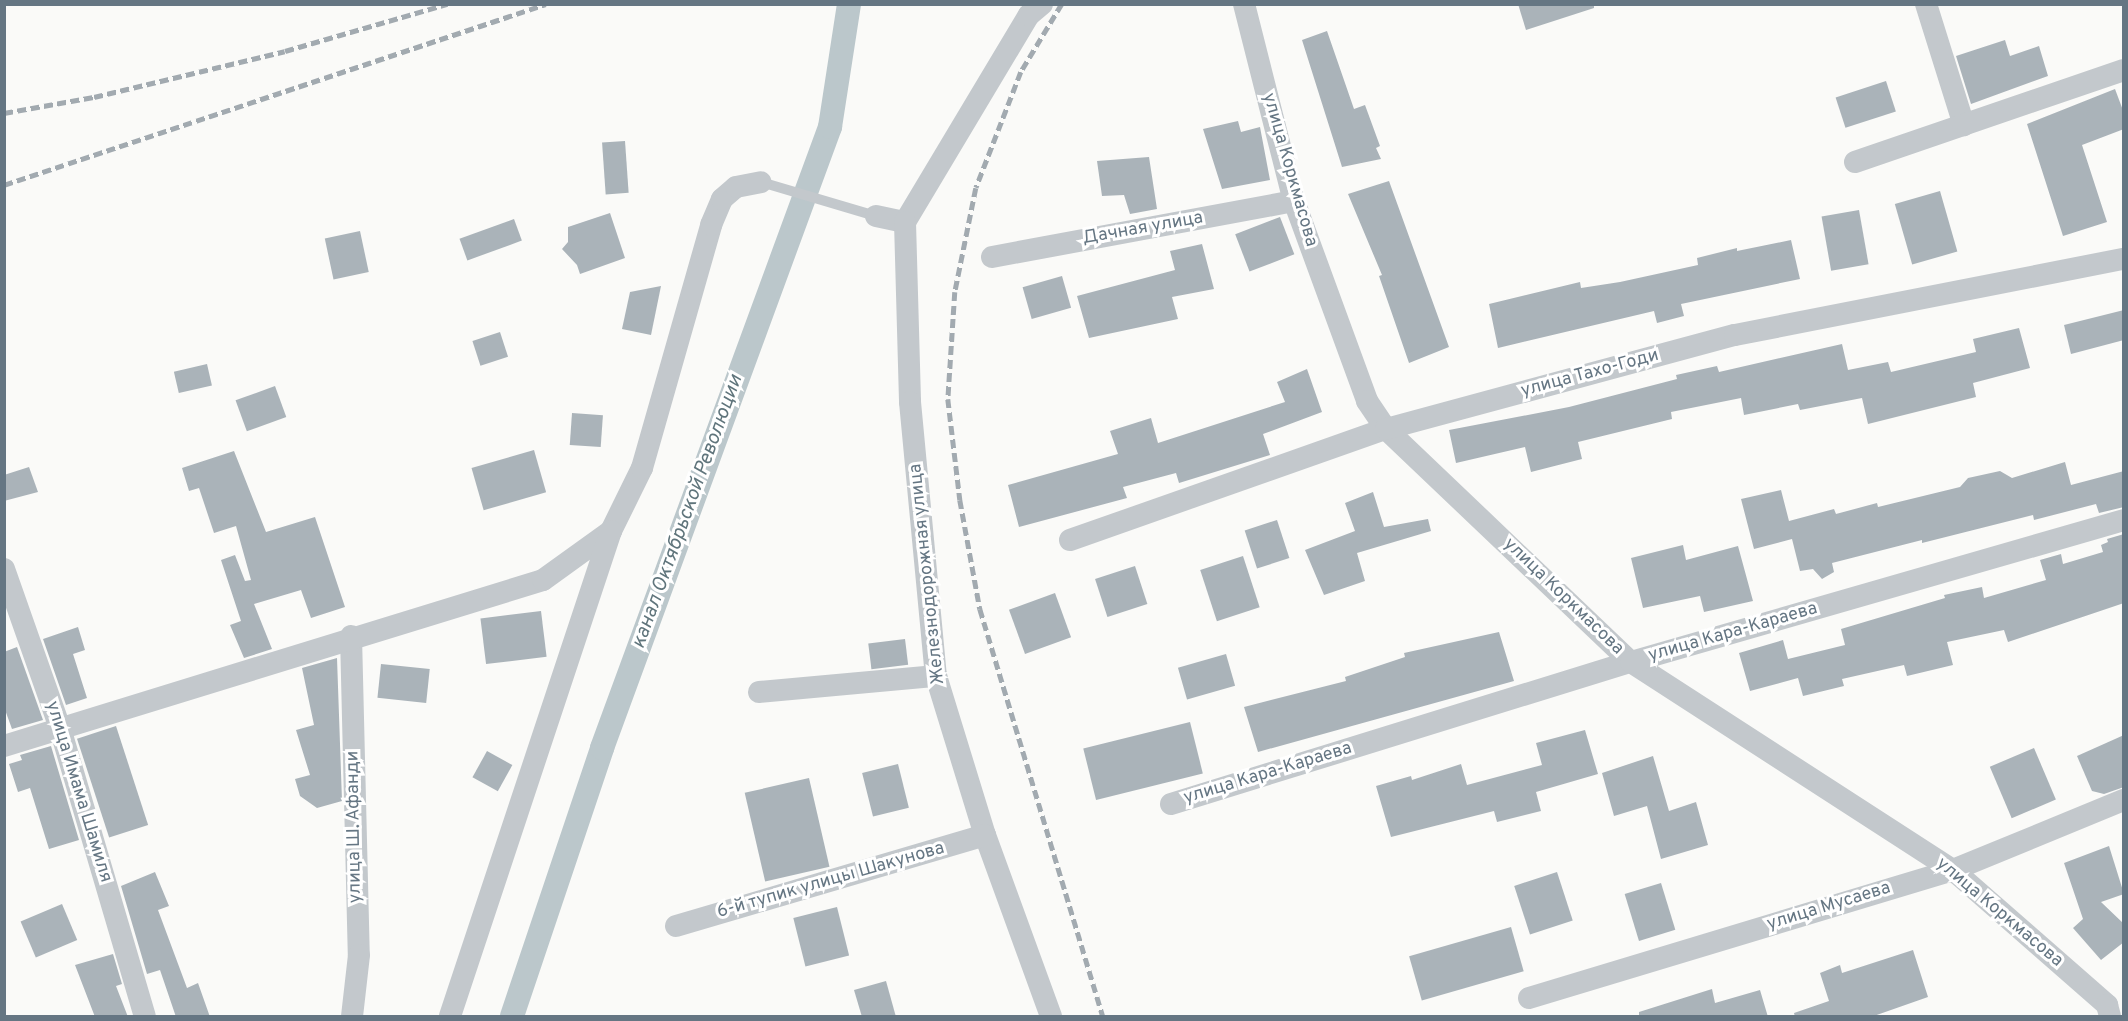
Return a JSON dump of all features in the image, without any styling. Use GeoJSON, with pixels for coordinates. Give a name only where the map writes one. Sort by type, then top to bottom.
{"type":"FeatureCollection","features":[{"type":"Feature","properties":{"kind":"street"},"geometry":{"type":"LineString","coordinates":[[876,216],[905,222],[1029,15],[1042,4]]}},
{"type":"Feature","properties":{"kind":"street","name":"улица Коркмасова"},"geometry":{"type":"LineString","coordinates":[[1244,4],[1294,201],[1367,401],[1386,429],[1631,662],[1953,870],[2106,1005],[2110,1017]]}},
{"type":"Feature","properties":{"kind":"street"},"geometry":{"type":"LineString","coordinates":[[1926,4],[1964,125]]}},
{"type":"Feature","properties":{"kind":"street"},"geometry":{"type":"LineString","coordinates":[[1855,162],[2124,70]]}},
{"type":"Feature","properties":{"kind":"street"},"geometry":{"type":"LineString","coordinates":[[450,1017],[611,531],[642,468],[711,225],[722,199],[736,187],[761,182]]}},
{"type":"Feature","properties":{"kind":"street","name":"Дачная улица"},"geometry":{"type":"LineString","coordinates":[[992,257],[1294,201]]}},
{"type":"Feature","properties":{"kind":"street","name":"Железнодорожная улица"},"geometry":{"type":"LineString","coordinates":[[905,222],[910,402],[936,676],[985,835],[1051,1017]]}},
{"type":"Feature","properties":{"kind":"street","name":"улица Тахо-Годи"},"geometry":{"type":"LineString","coordinates":[[1070,540],[1386,429],[1735,335],[2124,259]]}},
{"type":"Feature","properties":{"kind":"street","name":"улица Кара-Караева"},"geometry":{"type":"LineString","coordinates":[[1171,804],[1631,662],[2124,520]]}},
{"type":"Feature","properties":{"kind":"street"},"geometry":{"type":"LineString","coordinates":[[4,746],[351,636],[459,609],[543,580],[611,531]]}},
{"type":"Feature","properties":{"kind":"street","name":"улица Имама Шамиля"},"geometry":{"type":"LineString","coordinates":[[4,569],[60,728],[145,1017]]}},
{"type":"Feature","properties":{"kind":"street","name":"улица Ш. Афанди"},"geometry":{"type":"LineString","coordinates":[[351,636],[359,955],[352,1017]]}},
{"type":"Feature","properties":{"kind":"street"},"geometry":{"type":"LineString","coordinates":[[759,692],[936,676]]}},
{"type":"Feature","properties":{"kind":"street","name":"улица Мусаева"},"geometry":{"type":"LineString","coordinates":[[1529,998],[1953,870],[2124,800]]}},
{"type":"Feature","properties":{"kind":"street","name":"6-й тупик улицы Шакунова"},"geometry":{"type":"LineString","coordinates":[[676,926],[985,835]]}},
{"type":"Feature","properties":{"kind":"lane"},"geometry":{"type":"LineString","coordinates":[[761,182],[876,216]]}},
{"type":"Feature","properties":{"kind":"building"},"geometry":{"type":"Polygon","coordinates":[[[1518,4],[1594,4],[1594,8],[1526,30],[1518,4]]]}},
{"type":"Feature","properties":{"kind":"building"},"geometry":{"type":"Polygon","coordinates":[[[1327,31],[1354,109],[1365,105],[1380,146],[1376,148],[1381,159],[1342,167],[1302,40],[1327,31]]]}},
{"type":"Feature","properties":{"kind":"building"},"geometry":{"type":"Polygon","coordinates":[[[2005,40],[2010,56],[2039,46],[2048,76],[1971,104],[1956,56],[2005,40]]]}},
{"type":"Feature","properties":{"kind":"building"},"geometry":{"type":"Polygon","coordinates":[[[1886,81],[1896,111],[1845,128],[1836,97],[1886,81]]]}},
{"type":"Feature","properties":{"kind":"building"},"geometry":{"type":"Polygon","coordinates":[[[2115,89],[2124,113],[2124,129],[2082,145],[2107,222],[2063,236],[2027,124],[2115,89]]]}},
{"type":"Feature","properties":{"kind":"building"},"geometry":{"type":"Polygon","coordinates":[[[1238,121],[1241,132],[1260,127],[1270,180],[1222,189],[1203,129],[1238,121]]]}},
{"type":"Feature","properties":{"kind":"building"},"geometry":{"type":"Polygon","coordinates":[[[625,141],[629,193],[606,194],[602,143],[625,141]]]}},
{"type":"Feature","properties":{"kind":"building"},"geometry":{"type":"Polygon","coordinates":[[[1149,157],[1157,209],[1130,214],[1124,195],[1102,196],[1097,161],[1149,157]]]}},
{"type":"Feature","properties":{"kind":"building"},"geometry":{"type":"Polygon","coordinates":[[[1389,181],[1449,347],[1409,363],[1379,276],[1382,275],[1348,194],[1389,181]]]}},
{"type":"Feature","properties":{"kind":"building"},"geometry":{"type":"Polygon","coordinates":[[[1940,191],[1957,252],[1912,265],[1895,204],[1940,191]]]}},
{"type":"Feature","properties":{"kind":"building"},"geometry":{"type":"Polygon","coordinates":[[[1859,210],[1869,264],[1831,271],[1822,217],[1859,210]]]}},
{"type":"Feature","properties":{"kind":"building"},"geometry":{"type":"Polygon","coordinates":[[[610,213],[625,258],[580,274],[577,265],[562,249],[568,242],[568,227],[610,213]]]}},
{"type":"Feature","properties":{"kind":"building"},"geometry":{"type":"Polygon","coordinates":[[[1280,217],[1294,254],[1250,272],[1235,234],[1280,217]]]}},
{"type":"Feature","properties":{"kind":"building"},"geometry":{"type":"Polygon","coordinates":[[[514,219],[522,241],[467,260],[459,239],[514,219]]]}},
{"type":"Feature","properties":{"kind":"building"},"geometry":{"type":"Polygon","coordinates":[[[360,231],[369,272],[334,280],[325,238],[360,231]]]}},
{"type":"Feature","properties":{"kind":"building"},"geometry":{"type":"Polygon","coordinates":[[[1791,240],[1800,279],[1681,304],[1684,316],[1657,323],[1654,311],[1498,348],[1489,304],[1580,282],[1581,288],[1620,282],[1698,265],[1697,258],[1737,248],[1737,251],[1791,240]]]}},
{"type":"Feature","properties":{"kind":"building"},"geometry":{"type":"Polygon","coordinates":[[[1202,244],[1214,289],[1172,297],[1178,319],[1089,338],[1077,296],[1175,270],[1170,251],[1202,244]]]}},
{"type":"Feature","properties":{"kind":"building"},"geometry":{"type":"Polygon","coordinates":[[[1062,276],[1071,308],[1032,319],[1023,287],[1062,276]]]}},
{"type":"Feature","properties":{"kind":"building"},"geometry":{"type":"Polygon","coordinates":[[[661,286],[651,335],[622,329],[630,292],[661,286]]]}},
{"type":"Feature","properties":{"kind":"building"},"geometry":{"type":"Polygon","coordinates":[[[2124,310],[2124,340],[2071,354],[2064,325],[2124,310]]]}},
{"type":"Feature","properties":{"kind":"building"},"geometry":{"type":"Polygon","coordinates":[[[2019,328],[2030,368],[1973,383],[1976,397],[1868,424],[1862,398],[1800,410],[1798,404],[1744,415],[1741,398],[1671,412],[1672,419],[1578,442],[1582,459],[1531,472],[1525,447],[1456,463],[1449,430],[1569,407],[1677,379],[1676,375],[1717,366],[1719,372],[1842,344],[1848,370],[1888,362],[1891,372],[1976,352],[1973,339],[2019,328]]]}},
{"type":"Feature","properties":{"kind":"building"},"geometry":{"type":"Polygon","coordinates":[[[500,332],[508,357],[480,366],[472,341],[500,332]]]}},
{"type":"Feature","properties":{"kind":"building"},"geometry":{"type":"Polygon","coordinates":[[[207,364],[212,385],[179,393],[174,372],[207,364]]]}},
{"type":"Feature","properties":{"kind":"building"},"geometry":{"type":"Polygon","coordinates":[[[1307,369],[1322,412],[1263,434],[1270,455],[1179,483],[1176,473],[1123,487],[1127,498],[1019,527],[1008,485],[1118,454],[1110,431],[1151,418],[1158,443],[1285,402],[1277,382],[1307,369]]]}},
{"type":"Feature","properties":{"kind":"building"},"geometry":{"type":"Polygon","coordinates":[[[275,386],[286,417],[247,431],[236,400],[275,386]]]}},
{"type":"Feature","properties":{"kind":"building"},"geometry":{"type":"Polygon","coordinates":[[[572,413],[603,415],[601,447],[570,445],[572,413]]]}},
{"type":"Feature","properties":{"kind":"building"},"geometry":{"type":"Polygon","coordinates":[[[534,450],[546,492],[484,510],[472,468],[534,450]]]}},
{"type":"Feature","properties":{"kind":"building"},"geometry":{"type":"Polygon","coordinates":[[[234,451],[266,532],[315,517],[345,607],[311,618],[301,590],[254,604],[272,649],[244,658],[230,625],[241,621],[221,560],[235,555],[245,581],[251,580],[236,526],[214,533],[199,488],[189,491],[182,468],[234,451]]]}},
{"type":"Feature","properties":{"kind":"building"},"geometry":{"type":"Polygon","coordinates":[[[2065,462],[2071,485],[2124,471],[2124,507],[2099,513],[2096,504],[2034,520],[2033,515],[1922,543],[1922,540],[1832,563],[1834,572],[1822,579],[1813,569],[1800,571],[1792,539],[1754,549],[1741,499],[1781,490],[1789,521],[1834,509],[1836,514],[1877,503],[1878,507],[1960,487],[1968,478],[2000,471],[2012,478],[2065,462]]]}},
{"type":"Feature","properties":{"kind":"building"},"geometry":{"type":"Polygon","coordinates":[[[29,467],[38,492],[4,501],[4,475],[29,467]]]}},
{"type":"Feature","properties":{"kind":"building"},"geometry":{"type":"Polygon","coordinates":[[[1373,492],[1384,527],[1428,519],[1431,531],[1357,553],[1365,581],[1324,595],[1305,550],[1355,531],[1345,503],[1373,492]]]}},
{"type":"Feature","properties":{"kind":"building"},"geometry":{"type":"Polygon","coordinates":[[[1277,520],[1289,558],[1257,569],[1245,531],[1277,520]]]}},
{"type":"Feature","properties":{"kind":"building"},"geometry":{"type":"Polygon","coordinates":[[[2124,534],[2124,603],[2008,642],[2004,630],[1947,642],[1953,665],[1907,676],[1904,665],[1842,679],[1844,686],[1803,696],[1798,678],[1750,691],[1739,653],[1783,640],[1788,659],[1845,645],[1841,629],[1945,598],[1944,595],[1982,587],[1984,598],[2046,580],[2040,560],[2061,554],[2063,564],[2103,552],[2101,545],[2108,542],[2107,539],[2124,534]]]}},
{"type":"Feature","properties":{"kind":"building"},"geometry":{"type":"Polygon","coordinates":[[[1683,545],[1686,560],[1738,546],[1753,601],[1704,612],[1700,596],[1643,608],[1631,558],[1683,545]]]}},
{"type":"Feature","properties":{"kind":"building"},"geometry":{"type":"Polygon","coordinates":[[[1243,556],[1260,607],[1217,621],[1200,570],[1243,556]]]}},
{"type":"Feature","properties":{"kind":"building"},"geometry":{"type":"Polygon","coordinates":[[[1135,566],[1147,604],[1107,617],[1095,579],[1135,566]]]}},
{"type":"Feature","properties":{"kind":"building"},"geometry":{"type":"Polygon","coordinates":[[[1055,593],[1071,637],[1025,654],[1009,610],[1055,593]]]}},
{"type":"Feature","properties":{"kind":"building"},"geometry":{"type":"Polygon","coordinates":[[[541,611],[547,657],[486,664],[480,618],[541,611]]]}},
{"type":"Feature","properties":{"kind":"building"},"geometry":{"type":"Polygon","coordinates":[[[78,627],[85,650],[73,654],[87,698],[66,705],[43,639],[78,627]]]}},
{"type":"Feature","properties":{"kind":"building"},"geometry":{"type":"Polygon","coordinates":[[[1499,632],[1514,681],[1258,752],[1244,707],[1346,681],[1345,677],[1405,657],[1404,653],[1499,632]]]}},
{"type":"Feature","properties":{"kind":"building"},"geometry":{"type":"Polygon","coordinates":[[[905,639],[908,665],[871,669],[868,644],[905,639]]]}},
{"type":"Feature","properties":{"kind":"building"},"geometry":{"type":"Polygon","coordinates":[[[17,647],[43,720],[12,729],[4,707],[4,652],[17,647]]]}},
{"type":"Feature","properties":{"kind":"building"},"geometry":{"type":"Polygon","coordinates":[[[1226,654],[1235,686],[1187,700],[1178,668],[1226,654]]]}},
{"type":"Feature","properties":{"kind":"building"},"geometry":{"type":"Polygon","coordinates":[[[337,658],[342,801],[317,808],[300,796],[295,779],[310,775],[296,730],[314,725],[302,668],[337,658]]]}},
{"type":"Feature","properties":{"kind":"building"},"geometry":{"type":"Polygon","coordinates":[[[381,664],[430,669],[426,703],[377,698],[381,664]]]}},
{"type":"Feature","properties":{"kind":"building"},"geometry":{"type":"Polygon","coordinates":[[[1190,722],[1203,773],[1096,800],[1083,749],[1190,722]]]}},
{"type":"Feature","properties":{"kind":"building"},"geometry":{"type":"Polygon","coordinates":[[[116,726],[148,825],[109,838],[77,739],[116,726]]]}},
{"type":"Feature","properties":{"kind":"building"},"geometry":{"type":"Polygon","coordinates":[[[1585,730],[1598,774],[1536,792],[1541,811],[1497,822],[1494,811],[1391,837],[1376,786],[1411,776],[1412,780],[1461,764],[1467,785],[1542,765],[1536,743],[1585,730]]]}},
{"type":"Feature","properties":{"kind":"building"},"geometry":{"type":"Polygon","coordinates":[[[2124,735],[2124,787],[2104,794],[2092,791],[2077,756],[2124,735]]]}},
{"type":"Feature","properties":{"kind":"building"},"geometry":{"type":"Polygon","coordinates":[[[51,746],[79,840],[49,849],[30,788],[18,792],[9,764],[22,760],[20,755],[51,746]]]}},
{"type":"Feature","properties":{"kind":"building"},"geometry":{"type":"Polygon","coordinates":[[[2034,748],[2056,800],[2012,818],[1990,767],[2034,748]]]}},
{"type":"Feature","properties":{"kind":"building"},"geometry":{"type":"Polygon","coordinates":[[[487,751],[512,765],[498,791],[472,777],[487,751]]]}},
{"type":"Feature","properties":{"kind":"building"},"geometry":{"type":"Polygon","coordinates":[[[1653,756],[1669,811],[1696,802],[1708,845],[1661,859],[1647,806],[1614,816],[1602,773],[1653,756]]]}},
{"type":"Feature","properties":{"kind":"building"},"geometry":{"type":"Polygon","coordinates":[[[898,764],[909,808],[873,817],[862,773],[898,764]]]}},
{"type":"Feature","properties":{"kind":"building"},"geometry":{"type":"Polygon","coordinates":[[[809,778],[829,867],[765,882],[745,793],[809,778]]]}},
{"type":"Feature","properties":{"kind":"building"},"geometry":{"type":"Polygon","coordinates":[[[2109,846],[2124,894],[2101,902],[2124,924],[2124,942],[2101,960],[2073,928],[2083,919],[2064,863],[2109,846]]]}},
{"type":"Feature","properties":{"kind":"building"},"geometry":{"type":"Polygon","coordinates":[[[155,872],[169,906],[158,910],[187,988],[198,983],[210,1017],[176,1017],[160,970],[147,974],[121,886],[155,872]]]}},
{"type":"Feature","properties":{"kind":"building"},"geometry":{"type":"Polygon","coordinates":[[[1557,872],[1573,921],[1530,934],[1514,886],[1557,872]]]}},
{"type":"Feature","properties":{"kind":"building"},"geometry":{"type":"Polygon","coordinates":[[[1661,883],[1675,930],[1639,941],[1625,894],[1661,883]]]}},
{"type":"Feature","properties":{"kind":"building"},"geometry":{"type":"Polygon","coordinates":[[[62,904],[77,940],[36,957],[21,922],[62,904]]]}},
{"type":"Feature","properties":{"kind":"building"},"geometry":{"type":"Polygon","coordinates":[[[837,907],[849,956],[805,966],[793,918],[837,907]]]}},
{"type":"Feature","properties":{"kind":"building"},"geometry":{"type":"Polygon","coordinates":[[[1511,927],[1524,971],[1422,1000],[1409,956],[1511,927]]]}},
{"type":"Feature","properties":{"kind":"building"},"geometry":{"type":"Polygon","coordinates":[[[1913,950],[1928,997],[1871,1017],[1795,1017],[1794,1013],[1829,1001],[1820,973],[1840,965],[1842,973],[1913,950]]]}},
{"type":"Feature","properties":{"kind":"building"},"geometry":{"type":"Polygon","coordinates":[[[113,954],[122,984],[116,986],[128,1017],[95,1017],[75,965],[113,954]]]}},
{"type":"Feature","properties":{"kind":"building"},"geometry":{"type":"Polygon","coordinates":[[[886,981],[896,1017],[862,1017],[854,990],[886,981]]]}},
{"type":"Feature","properties":{"kind":"building"},"geometry":{"type":"Polygon","coordinates":[[[1712,989],[1715,1003],[1760,990],[1768,1017],[1639,1017],[1639,1012],[1712,989]]]}},
{"type":"Feature","properties":{"kind":"waterway","name":"канал Октябрьской Революции"},"geometry":{"type":"LineString","coordinates":[[512,1016],[602,748],[830,127],[849,4]]}},
{"type":"Feature","properties":{"kind":"railway"},"geometry":{"type":"LineString","coordinates":[[4,113],[94,97],[285,51],[447,4]]}},
{"type":"Feature","properties":{"kind":"railway"},"geometry":{"type":"LineString","coordinates":[[4,185],[546,4]]}},
{"type":"Feature","properties":{"kind":"railway"},"geometry":{"type":"LineString","coordinates":[[1062,4],[1021,72],[976,188],[955,292],[948,399],[960,500],[980,609],[1103,1016]]}}]}
